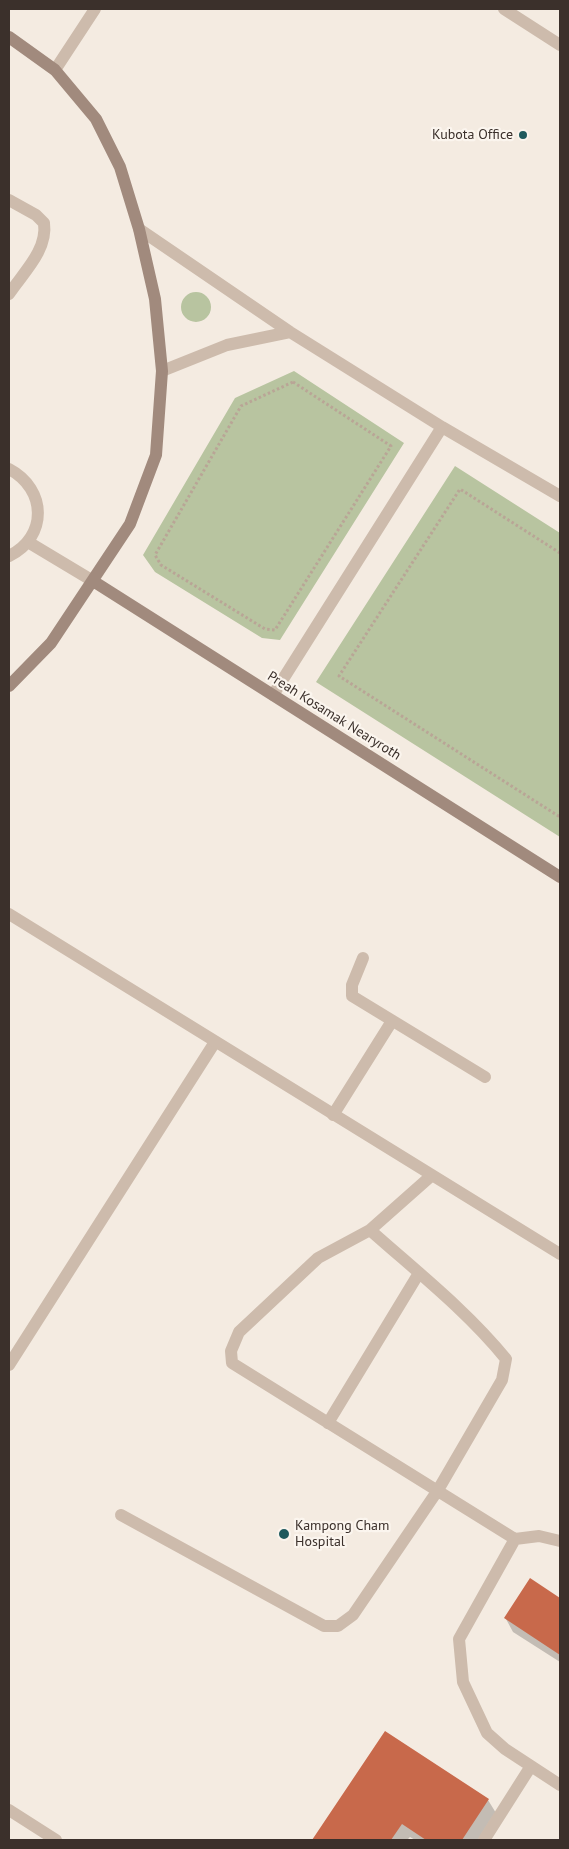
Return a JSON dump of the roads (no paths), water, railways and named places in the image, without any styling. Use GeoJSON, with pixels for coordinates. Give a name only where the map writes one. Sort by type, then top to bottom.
{"type":"FeatureCollection","features":[{"type":"Feature","properties":{"kind":"street"},"geometry":{"type":"LineString","coordinates":[[55,70],[95,9]]}},
{"type":"Feature","properties":{"kind":"street"},"geometry":{"type":"LineString","coordinates":[[504,9],[560,45]]}},
{"type":"Feature","properties":{"kind":"street"},"geometry":{"type":"LineString","coordinates":[[9,37],[55,70],[96,119],[120,167],[139,229],[155,299],[162,371],[156,455],[130,524],[51,643],[9,686]]}},
{"type":"Feature","properties":{"kind":"street"},"geometry":{"type":"LineString","coordinates":[[9,200],[40,219],[44,223],[46,234],[42,247],[9,294]]}},
{"type":"Feature","properties":{"kind":"street"},"geometry":{"type":"LineString","coordinates":[[139,229],[290,332],[442,427],[560,496]]}},
{"type":"Feature","properties":{"kind":"street"},"geometry":{"type":"LineString","coordinates":[[162,371],[227,345],[290,332]]}},
{"type":"Feature","properties":{"kind":"street"},"geometry":{"type":"LineString","coordinates":[[273,695],[442,427]]}},
{"type":"Feature","properties":{"kind":"street"},"geometry":{"type":"LineString","coordinates":[[9,469],[19,475],[29,485],[36,499],[38,514],[36,528],[28,542],[9,556]]}},
{"type":"Feature","properties":{"kind":"street"},"geometry":{"type":"LineString","coordinates":[[28,542],[93,581]]}},
{"type":"Feature","properties":{"kind":"street","name":"Preah Kosamak Nearyroth"},"geometry":{"type":"LineString","coordinates":[[93,581],[560,877]]}},
{"type":"Feature","properties":{"kind":"street"},"geometry":{"type":"LineString","coordinates":[[9,914],[560,1254]]}},
{"type":"Feature","properties":{"kind":"street"},"geometry":{"type":"LineString","coordinates":[[363,958],[352,985],[352,996],[485,1077]]}},
{"type":"Feature","properties":{"kind":"street"},"geometry":{"type":"LineString","coordinates":[[333,1115],[392,1022]]}},
{"type":"Feature","properties":{"kind":"street"},"geometry":{"type":"LineString","coordinates":[[9,1365],[215,1042]]}},
{"type":"Feature","properties":{"kind":"street"},"geometry":{"type":"LineString","coordinates":[[431,1176],[370,1230],[318,1258],[239,1332],[231,1351],[232,1363],[515,1539],[539,1536],[560,1541]]}},
{"type":"Feature","properties":{"kind":"street"},"geometry":{"type":"LineString","coordinates":[[122,1515],[324,1626],[338,1626],[353,1615],[438,1490],[502,1380],[506,1359],[495,1346],[370,1230]]}},
{"type":"Feature","properties":{"kind":"street"},"geometry":{"type":"LineString","coordinates":[[328,1423],[419,1274]]}},
{"type":"Feature","properties":{"kind":"street"},"geometry":{"type":"LineString","coordinates":[[515,1539],[459,1639],[463,1682],[487,1733],[505,1749],[560,1785]]}},
{"type":"Feature","properties":{"kind":"street"},"geometry":{"type":"LineString","coordinates":[[484,1840],[531,1766]]}},
{"type":"Feature","properties":{"kind":"street"},"geometry":{"type":"LineString","coordinates":[[9,1811],[56,1840]]}},
{"type":"Feature","properties":{"kind":"place","name":"Kubota Office"},"geometry":{"type":"Point","coordinates":[523,135]}},
{"type":"Feature","properties":{"kind":"place","name":"Kampong Cham Hospital"},"geometry":{"type":"Point","coordinates":[284,1534]}}]}
